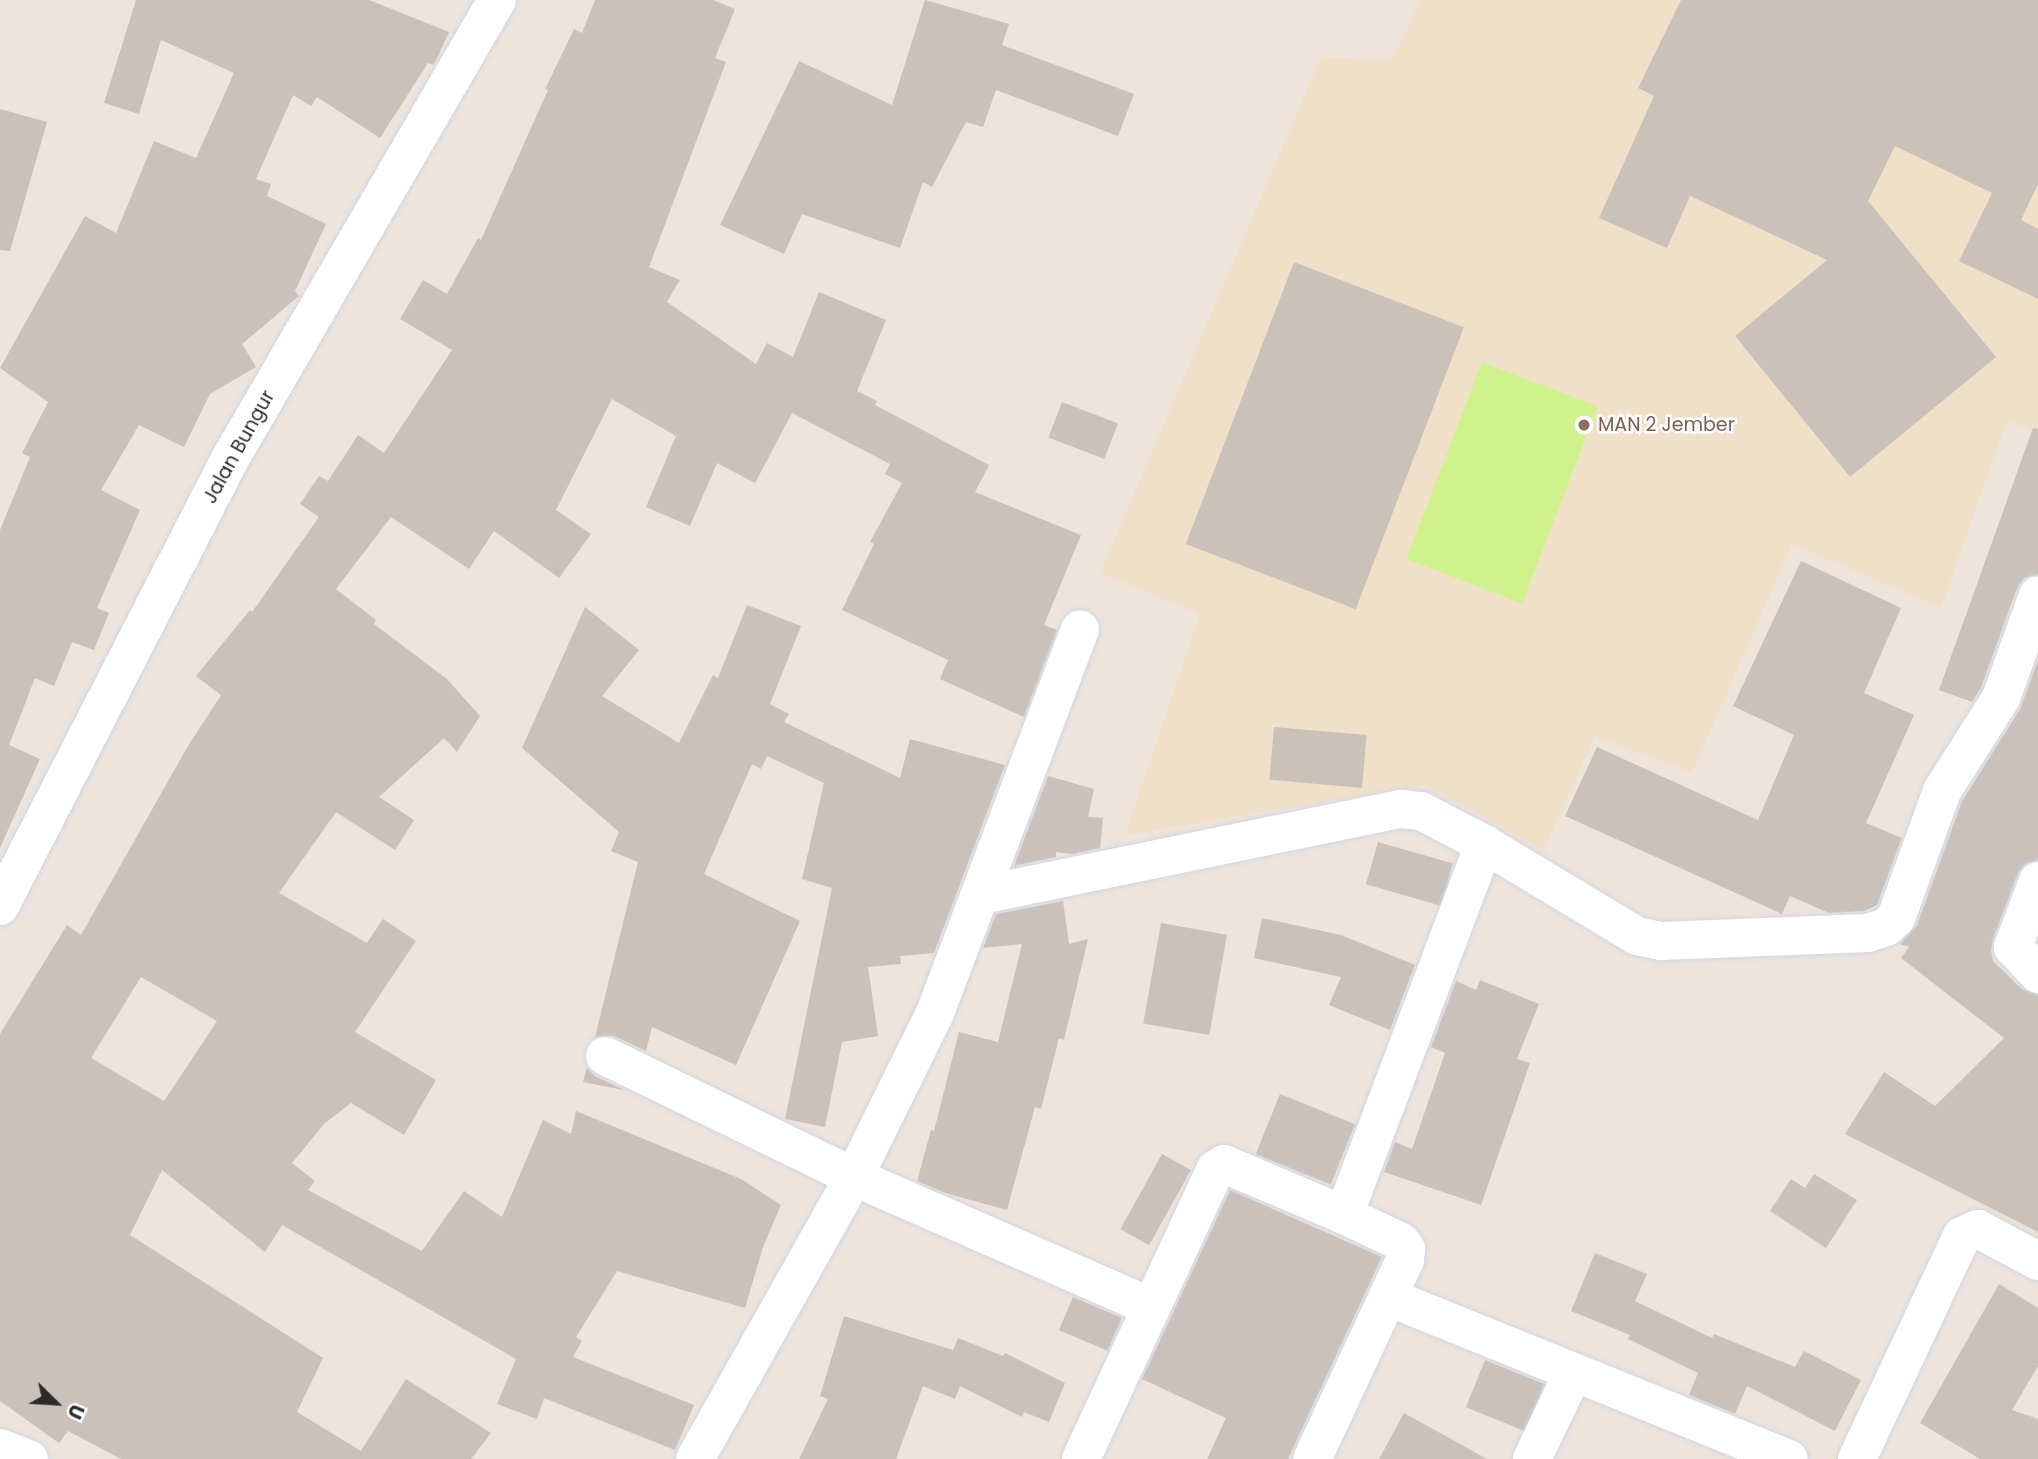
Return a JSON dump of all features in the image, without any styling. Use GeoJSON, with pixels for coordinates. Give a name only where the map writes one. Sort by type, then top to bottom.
{"type":"FeatureCollection","features":[{"type":"Feature","properties":{"kind":"street","name":"Jalan Bungur"},"geometry":{"type":"LineString","coordinates":[[0,906],[230,458],[497,0]]}},
{"type":"Feature","properties":{"kind":"street"},"geometry":{"type":"LineString","coordinates":[[981,895],[1401,809],[1420,811],[1484,844],[1637,936],[1661,941],[1868,933],[1886,927],[1896,918],[1942,791],[2001,698],[2038,596]]}},
{"type":"Feature","properties":{"kind":"street"},"geometry":{"type":"LineString","coordinates":[[695,1459],[854,1177],[935,1013],[1080,631]]}},
{"type":"Feature","properties":{"kind":"street"},"geometry":{"type":"LineString","coordinates":[[1344,1215],[1484,844]]}},
{"type":"Feature","properties":{"kind":"street"},"geometry":{"type":"LineString","coordinates":[[2038,881],[2014,947],[2038,974]]}},
{"type":"Feature","properties":{"kind":"street"},"geometry":{"type":"LineString","coordinates":[[605,1056],[854,1177],[1152,1307]]}},
{"type":"Feature","properties":{"kind":"street"},"geometry":{"type":"LineString","coordinates":[[1081,1459],[1215,1170],[1224,1164],[1344,1215],[1401,1242],[1406,1248],[1405,1260],[1312,1459]]}},
{"type":"Feature","properties":{"kind":"street"},"geometry":{"type":"LineString","coordinates":[[1857,1459],[1962,1236],[1978,1229],[2038,1261]]}},
{"type":"Feature","properties":{"kind":"street"},"geometry":{"type":"LineString","coordinates":[[1388,1297],[1573,1373],[1744,1452],[1789,1459]]}},
{"type":"Feature","properties":{"kind":"street"},"geometry":{"type":"LineString","coordinates":[[1531,1459],[1573,1373]]}},
{"type":"Feature","properties":{"kind":"street"},"geometry":{"type":"LineString","coordinates":[[0,1448],[29,1459]]}},
{"type":"Feature","properties":{"kind":"shaded area","name":"MAN 2 Jember"},"geometry":{"type":"Polygon","coordinates":[[[1421,0],[2038,0],[2038,432],[2007,420],[1941,608],[1792,544],[1692,773],[1595,736],[1544,850],[1426,785],[1125,835],[1200,614],[1100,573],[1321,57],[1392,61],[1421,0]]]}},
{"type":"Feature","properties":{"kind":"green space"},"geometry":{"type":"Polygon","coordinates":[[[1482,362],[1598,406],[1522,603],[1406,559],[1482,362]]]}},
{"type":"Feature","properties":{"kind":"building"},"geometry":{"type":"Polygon","coordinates":[[[136,0],[369,0],[449,32],[434,65],[428,63],[380,138],[317,97],[311,106],[293,95],[256,179],[271,184],[267,196],[326,224],[295,291],[299,296],[242,344],[256,367],[210,394],[184,447],[139,425],[101,490],[140,510],[97,608],[109,613],[94,650],[72,642],[54,686],[35,678],[9,745],[40,759],[0,848],[0,530],[30,457],[22,453],[48,402],[0,368],[85,216],[116,233],[154,141],[196,158],[234,73],[161,40],[139,114],[104,103],[136,0]]]}},
{"type":"Feature","properties":{"kind":"building"},"geometry":{"type":"Polygon","coordinates":[[[595,0],[713,0],[735,9],[715,58],[726,62],[649,267],[680,280],[667,302],[756,364],[767,343],[793,357],[819,292],[886,320],[857,391],[877,401],[875,405],[989,465],[975,492],[1081,535],[1044,625],[1057,630],[1024,717],[940,679],[948,660],[842,610],[874,544],[870,542],[902,483],[885,474],[890,464],[792,413],[755,483],[717,463],[690,526],[646,507],[676,436],[612,399],[556,510],[591,534],[559,578],[494,531],[469,569],[391,517],[336,589],[376,620],[374,624],[447,679],[480,716],[457,752],[444,738],[379,797],[414,820],[395,850],[336,812],[279,893],[367,943],[383,919],[416,941],[355,1032],[436,1080],[404,1135],[351,1103],[324,1124],[292,1163],[315,1181],[308,1190],[422,1251],[464,1191],[502,1217],[543,1120],[571,1134],[576,1111],[741,1179],[781,1205],[763,1247],[745,1308],[617,1271],[576,1337],[582,1341],[573,1357],[694,1405],[675,1450],[544,1398],[537,1419],[497,1404],[516,1359],[282,1225],[265,1252],[162,1170],[130,1235],[323,1358],[297,1412],[361,1451],[406,1379],[491,1433],[471,1459],[121,1459],[68,1431],[59,1443],[0,1401],[0,1034],[67,925],[81,935],[188,746],[221,695],[196,676],[250,610],[252,612],[319,517],[300,504],[319,476],[328,481],[358,435],[384,453],[452,350],[400,319],[423,280],[447,294],[478,238],[481,240],[548,90],[545,89],[574,29],[582,33],[595,0]],[[141,977],[91,1058],[164,1101],[217,1021],[141,977]]]}},
{"type":"Feature","properties":{"kind":"building"},"geometry":{"type":"Polygon","coordinates":[[[925,0],[1009,24],[1002,45],[1134,94],[1118,136],[996,90],[983,127],[966,122],[932,187],[923,182],[900,248],[802,214],[784,254],[720,225],[799,61],[892,105],[925,0]]]}},
{"type":"Feature","properties":{"kind":"building"},"geometry":{"type":"Polygon","coordinates":[[[1681,0],[2038,0],[2038,184],[2021,220],[2038,229],[2038,299],[1959,261],[1992,193],[1895,146],[1868,201],[1996,357],[1850,477],[1735,336],[1827,260],[1690,196],[1667,248],[1599,218],[1654,96],[1638,88],[1681,0]]]}},
{"type":"Feature","properties":{"kind":"building"},"geometry":{"type":"Polygon","coordinates":[[[0,109],[47,122],[10,251],[0,250],[0,109]]]}},
{"type":"Feature","properties":{"kind":"building"},"geometry":{"type":"Polygon","coordinates":[[[1294,262],[1464,327],[1356,609],[1186,544],[1294,262]]]}},
{"type":"Feature","properties":{"kind":"building"},"geometry":{"type":"Polygon","coordinates":[[[1062,402],[1118,424],[1104,459],[1048,437],[1062,402]]]}},
{"type":"Feature","properties":{"kind":"building"},"geometry":{"type":"Polygon","coordinates":[[[2033,428],[2038,429],[2038,574],[2024,578],[2017,588],[1981,688],[1972,702],[1939,690],[2033,428]]]}},
{"type":"Feature","properties":{"kind":"building"},"geometry":{"type":"Polygon","coordinates":[[[1801,561],[1901,608],[1864,693],[1914,715],[1866,823],[1902,838],[1877,905],[1864,911],[1829,913],[1790,896],[1782,914],[1565,816],[1597,747],[1758,820],[1794,735],[1733,706],[1801,561]]]}},
{"type":"Feature","properties":{"kind":"building"},"geometry":{"type":"Polygon","coordinates":[[[747,605],[801,626],[770,704],[789,714],[784,722],[900,778],[910,739],[1005,765],[934,953],[900,956],[901,964],[868,967],[878,1036],[842,1042],[825,1127],[785,1119],[832,888],[802,879],[824,783],[767,756],[761,769],[752,764],[704,874],[800,921],[736,1065],[652,1027],[646,1051],[614,1036],[595,1037],[638,862],[611,851],[619,832],[522,748],[585,607],[639,650],[602,696],[679,743],[713,675],[718,678],[747,605]]]}},
{"type":"Feature","properties":{"kind":"building"},"geometry":{"type":"Polygon","coordinates":[[[2038,660],[2038,860],[2025,864],[2018,873],[1991,950],[1993,961],[2022,989],[2038,995],[2038,1232],[1845,1134],[1884,1072],[1935,1106],[2004,1038],[1901,958],[1909,947],[1900,944],[1917,925],[1962,801],[2020,709],[2038,660]]]}},
{"type":"Feature","properties":{"kind":"building"},"geometry":{"type":"Polygon","coordinates":[[[1274,727],[1367,735],[1362,788],[1269,780],[1274,727]]]}},
{"type":"Feature","properties":{"kind":"building"},"geometry":{"type":"Polygon","coordinates":[[[1048,776],[1094,789],[1088,817],[1103,818],[1100,848],[1073,854],[1056,852],[1056,857],[1014,866],[1048,776]]]}},
{"type":"Feature","properties":{"kind":"building"},"geometry":{"type":"Polygon","coordinates":[[[1378,842],[1453,863],[1441,906],[1366,884],[1378,842]]]}},
{"type":"Feature","properties":{"kind":"building"},"geometry":{"type":"Polygon","coordinates":[[[1063,901],[1069,944],[1088,939],[1064,1040],[1059,1038],[1041,1109],[1035,1107],[1007,1210],[945,1193],[917,1181],[931,1130],[934,1131],[959,1032],[998,1042],[1022,944],[983,948],[996,914],[1063,901]]]}},
{"type":"Feature","properties":{"kind":"building"},"geometry":{"type":"Polygon","coordinates":[[[1262,918],[1341,935],[1415,965],[1390,1030],[1329,1005],[1341,977],[1254,958],[1262,918]]]}},
{"type":"Feature","properties":{"kind":"building"},"geometry":{"type":"Polygon","coordinates":[[[1161,923],[1227,935],[1209,1035],[1143,1023],[1161,923]]]}},
{"type":"Feature","properties":{"kind":"building"},"geometry":{"type":"Polygon","coordinates":[[[1480,980],[1539,1004],[1517,1059],[1530,1063],[1481,1205],[1384,1172],[1395,1142],[1412,1149],[1445,1053],[1431,1047],[1456,981],[1476,990],[1480,980]]]}},
{"type":"Feature","properties":{"kind":"building"},"geometry":{"type":"Polygon","coordinates":[[[587,1068],[595,1076],[624,1090],[583,1082],[587,1068]]]}},
{"type":"Feature","properties":{"kind":"building"},"geometry":{"type":"Polygon","coordinates":[[[1280,1094],[1355,1124],[1331,1185],[1256,1154],[1280,1094]]]}},
{"type":"Feature","properties":{"kind":"building"},"geometry":{"type":"Polygon","coordinates":[[[1162,1154],[1191,1170],[1149,1245],[1120,1229],[1162,1154]]]}},
{"type":"Feature","properties":{"kind":"building"},"geometry":{"type":"Polygon","coordinates":[[[1814,1174],[1857,1200],[1826,1248],[1770,1211],[1791,1179],[1805,1188],[1814,1174]]]}},
{"type":"Feature","properties":{"kind":"building"},"geometry":{"type":"Polygon","coordinates":[[[1230,1190],[1382,1257],[1288,1459],[1207,1459],[1226,1418],[1142,1379],[1230,1190]]]}},
{"type":"Feature","properties":{"kind":"building"},"geometry":{"type":"Polygon","coordinates":[[[1595,1253],[1647,1274],[1635,1301],[1712,1338],[1714,1334],[1795,1367],[1804,1351],[1861,1380],[1835,1431],[1747,1386],[1735,1414],[1689,1395],[1698,1373],[1628,1339],[1630,1335],[1571,1311],[1595,1253]]]}},
{"type":"Feature","properties":{"kind":"building"},"geometry":{"type":"Polygon","coordinates":[[[1999,1284],[2038,1308],[2038,1366],[2012,1410],[2038,1419],[2038,1459],[1980,1459],[1920,1423],[1999,1284]]]}},
{"type":"Feature","properties":{"kind":"building"},"geometry":{"type":"Polygon","coordinates":[[[1073,1297],[1122,1318],[1108,1351],[1059,1330],[1073,1297]]]}},
{"type":"Feature","properties":{"kind":"building"},"geometry":{"type":"Polygon","coordinates":[[[844,1316],[953,1350],[958,1338],[1003,1356],[1005,1353],[1065,1383],[1049,1422],[1024,1412],[1022,1417],[960,1386],[955,1399],[923,1386],[896,1459],[799,1459],[828,1399],[820,1396],[844,1316]]]}},
{"type":"Feature","properties":{"kind":"building"},"geometry":{"type":"Polygon","coordinates":[[[1485,1360],[1544,1384],[1525,1431],[1466,1407],[1485,1360]]]}},
{"type":"Feature","properties":{"kind":"building"},"geometry":{"type":"Polygon","coordinates":[[[1404,1413],[1487,1459],[1379,1459],[1404,1413]]]}},
{"type":"Feature","properties":{"kind":"place","name":"MAN 2 Jember"},"geometry":{"type":"Point","coordinates":[1584,425]}}]}
